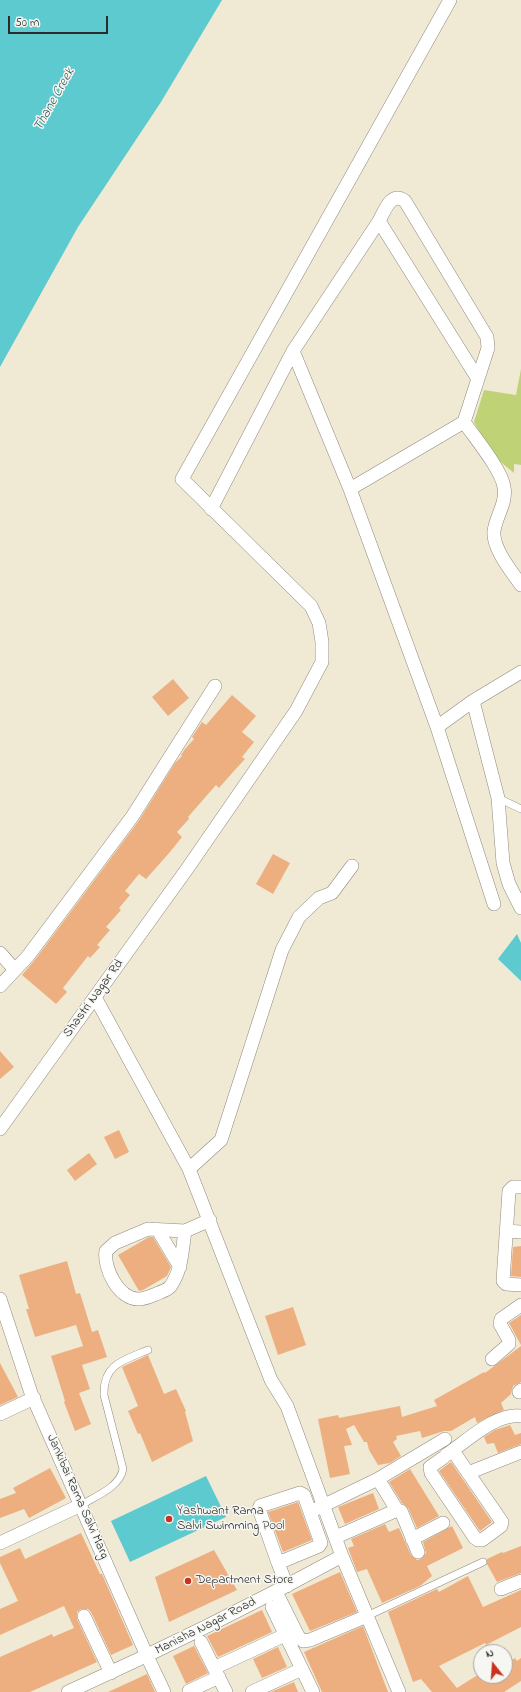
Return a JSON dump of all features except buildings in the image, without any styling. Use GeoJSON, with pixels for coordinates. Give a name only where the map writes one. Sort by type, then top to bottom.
{"type":"FeatureCollection","features":[{"type":"Feature","properties":{"kind":"street","name":"Shastri Nagar Rd"},"geometry":{"type":"LineString","coordinates":[[0,1129],[187,869],[296,711],[322,662],[322,642],[319,623],[310,606],[182,479],[450,0]]}},
{"type":"Feature","properties":{"kind":"street"},"geometry":{"type":"LineString","coordinates":[[211,509],[293,351],[379,221],[391,199],[396,197],[405,201],[487,337],[488,348],[464,422],[350,488]]}},
{"type":"Feature","properties":{"kind":"street"},"geometry":{"type":"LineString","coordinates":[[379,221],[478,379]]}},
{"type":"Feature","properties":{"kind":"street"},"geometry":{"type":"LineString","coordinates":[[293,351],[350,488],[437,727],[494,904]]}},
{"type":"Feature","properties":{"kind":"street"},"geometry":{"type":"LineString","coordinates":[[464,422],[496,468],[504,486],[504,501],[494,532],[496,545],[521,585]]}},
{"type":"Feature","properties":{"kind":"street"},"geometry":{"type":"LineString","coordinates":[[437,727],[473,701],[521,672]]}},
{"type":"Feature","properties":{"kind":"street"},"geometry":{"type":"LineString","coordinates":[[0,986],[28,956],[132,817],[215,686]]}},
{"type":"Feature","properties":{"kind":"street"},"geometry":{"type":"LineString","coordinates":[[473,701],[498,798],[503,863],[509,884],[521,908]]}},
{"type":"Feature","properties":{"kind":"street"},"geometry":{"type":"LineString","coordinates":[[189,1169],[221,1140],[282,950],[299,917],[319,898],[332,893],[352,866]]}},
{"type":"Feature","properties":{"kind":"street"},"geometry":{"type":"LineString","coordinates":[[0,954],[15,970]]}},
{"type":"Feature","properties":{"kind":"street"},"geometry":{"type":"LineString","coordinates":[[95,997],[189,1169],[271,1380],[287,1406],[342,1556],[399,1692]]}},
{"type":"Feature","properties":{"kind":"street"},"geometry":{"type":"LineString","coordinates":[[521,1187],[513,1187],[508,1191],[503,1281],[506,1284],[521,1285]]}},
{"type":"Feature","properties":{"kind":"street"},"geometry":{"type":"LineString","coordinates":[[185,1231],[180,1267],[168,1288],[151,1296],[138,1299],[126,1295],[112,1281],[105,1258],[106,1251],[115,1243],[148,1229],[185,1231],[210,1220]]}},
{"type":"Feature","properties":{"kind":"street"},"geometry":{"type":"LineString","coordinates":[[158,1229],[180,1267]]}},
{"type":"Feature","properties":{"kind":"street"},"geometry":{"type":"LineString","coordinates":[[506,1231],[521,1232]]}},
{"type":"Feature","properties":{"kind":"street","name":"Jankibai Rama Salvi Marg"},"geometry":{"type":"LineString","coordinates":[[1,1305],[34,1398],[164,1692]]}},
{"type":"Feature","properties":{"kind":"street"},"geometry":{"type":"LineString","coordinates":[[492,1359],[509,1344],[509,1340],[500,1324],[501,1319],[521,1305]]}},
{"type":"Feature","properties":{"kind":"street"},"geometry":{"type":"LineString","coordinates":[[0,1414],[34,1398]]}},
{"type":"Feature","properties":{"kind":"street"},"geometry":{"type":"LineString","coordinates":[[433,1446],[448,1454],[468,1473],[502,1522],[501,1526],[480,1541],[475,1538],[429,1470],[448,1454],[472,1438],[482,1428],[509,1416],[521,1417]]}},
{"type":"Feature","properties":{"kind":"street"},"geometry":{"type":"LineString","coordinates":[[310,1512],[378,1479],[445,1439]]}},
{"type":"Feature","properties":{"kind":"street"},"geometry":{"type":"LineString","coordinates":[[468,1473],[521,1452]]}},
{"type":"Feature","properties":{"kind":"street"},"geometry":{"type":"LineString","coordinates":[[378,1479],[397,1510],[401,1512],[418,1552]]}},
{"type":"Feature","properties":{"kind":"street"},"geometry":{"type":"LineString","coordinates":[[278,1563],[319,1546],[321,1543],[304,1495],[300,1493],[260,1506],[259,1509],[278,1563],[281,1589],[298,1636],[303,1641],[310,1640],[367,1616]]}},
{"type":"Feature","properties":{"kind":"street"},"geometry":{"type":"LineString","coordinates":[[0,1543],[81,1505]]}},
{"type":"Feature","properties":{"kind":"street"},"geometry":{"type":"LineString","coordinates":[[336,1538],[397,1510]]}},
{"type":"Feature","properties":{"kind":"street"},"geometry":{"type":"LineString","coordinates":[[412,1539],[443,1523]]}},
{"type":"Feature","properties":{"kind":"street","name":"Manisha Nagar Road"},"geometry":{"type":"LineString","coordinates":[[68,1692],[147,1656],[281,1589],[342,1556]]}},
{"type":"Feature","properties":{"kind":"street"},"geometry":{"type":"LineString","coordinates":[[501,1589],[521,1581]]}},
{"type":"Feature","properties":{"kind":"street"},"geometry":{"type":"LineString","coordinates":[[272,1608],[313,1692]]}},
{"type":"Feature","properties":{"kind":"street"},"geometry":{"type":"LineString","coordinates":[[84,1616],[111,1673]]}},
{"type":"Feature","properties":{"kind":"street"},"geometry":{"type":"LineString","coordinates":[[189,1691],[216,1672],[285,1635]]}},
{"type":"Feature","properties":{"kind":"street"},"geometry":{"type":"LineString","coordinates":[[201,1642],[226,1692]]}},
{"type":"Feature","properties":{"kind":"street"},"geometry":{"type":"LineString","coordinates":[[252,1692],[302,1669]]}},
{"type":"Feature","properties":{"kind":"lane"},"geometry":{"type":"LineString","coordinates":[[498,798],[521,809]]}},
{"type":"Feature","properties":{"kind":"lane"},"geometry":{"type":"LineString","coordinates":[[81,1505],[117,1482],[122,1476],[123,1469],[104,1395],[106,1376],[113,1367],[122,1361],[148,1350]]}},
{"type":"Feature","properties":{"kind":"lane"},"geometry":{"type":"LineString","coordinates":[[367,1616],[483,1562]]}},
{"type":"Feature","properties":{"kind":"green space"},"geometry":{"type":"Polygon","coordinates":[[[521,369],[521,465],[514,464],[514,473],[491,454],[474,422],[484,390],[516,395],[521,369]]]}},
{"type":"Feature","properties":{"kind":"water","name":"Thane Creek"},"geometry":{"type":"Polygon","coordinates":[[[0,0],[222,0],[161,102],[78,227],[0,367],[0,0]]]}},
{"type":"Feature","properties":{"kind":"water"},"geometry":{"type":"Polygon","coordinates":[[[517,934],[521,943],[521,981],[498,959],[517,934]]]}},
{"type":"Feature","properties":{"kind":"water","name":"Yashwant Rama Salvi Swimming Pool"},"geometry":{"type":"Polygon","coordinates":[[[206,1476],[226,1517],[130,1562],[111,1521],[206,1476]]]}},
{"type":"Feature","properties":{"kind":"place","name":"Yashwant Rama Salvi Swimming Pool"},"geometry":{"type":"Point","coordinates":[169,1519]}},
{"type":"Feature","properties":{"kind":"place","name":"Department Store"},"geometry":{"type":"Point","coordinates":[188,1581]}}]}
